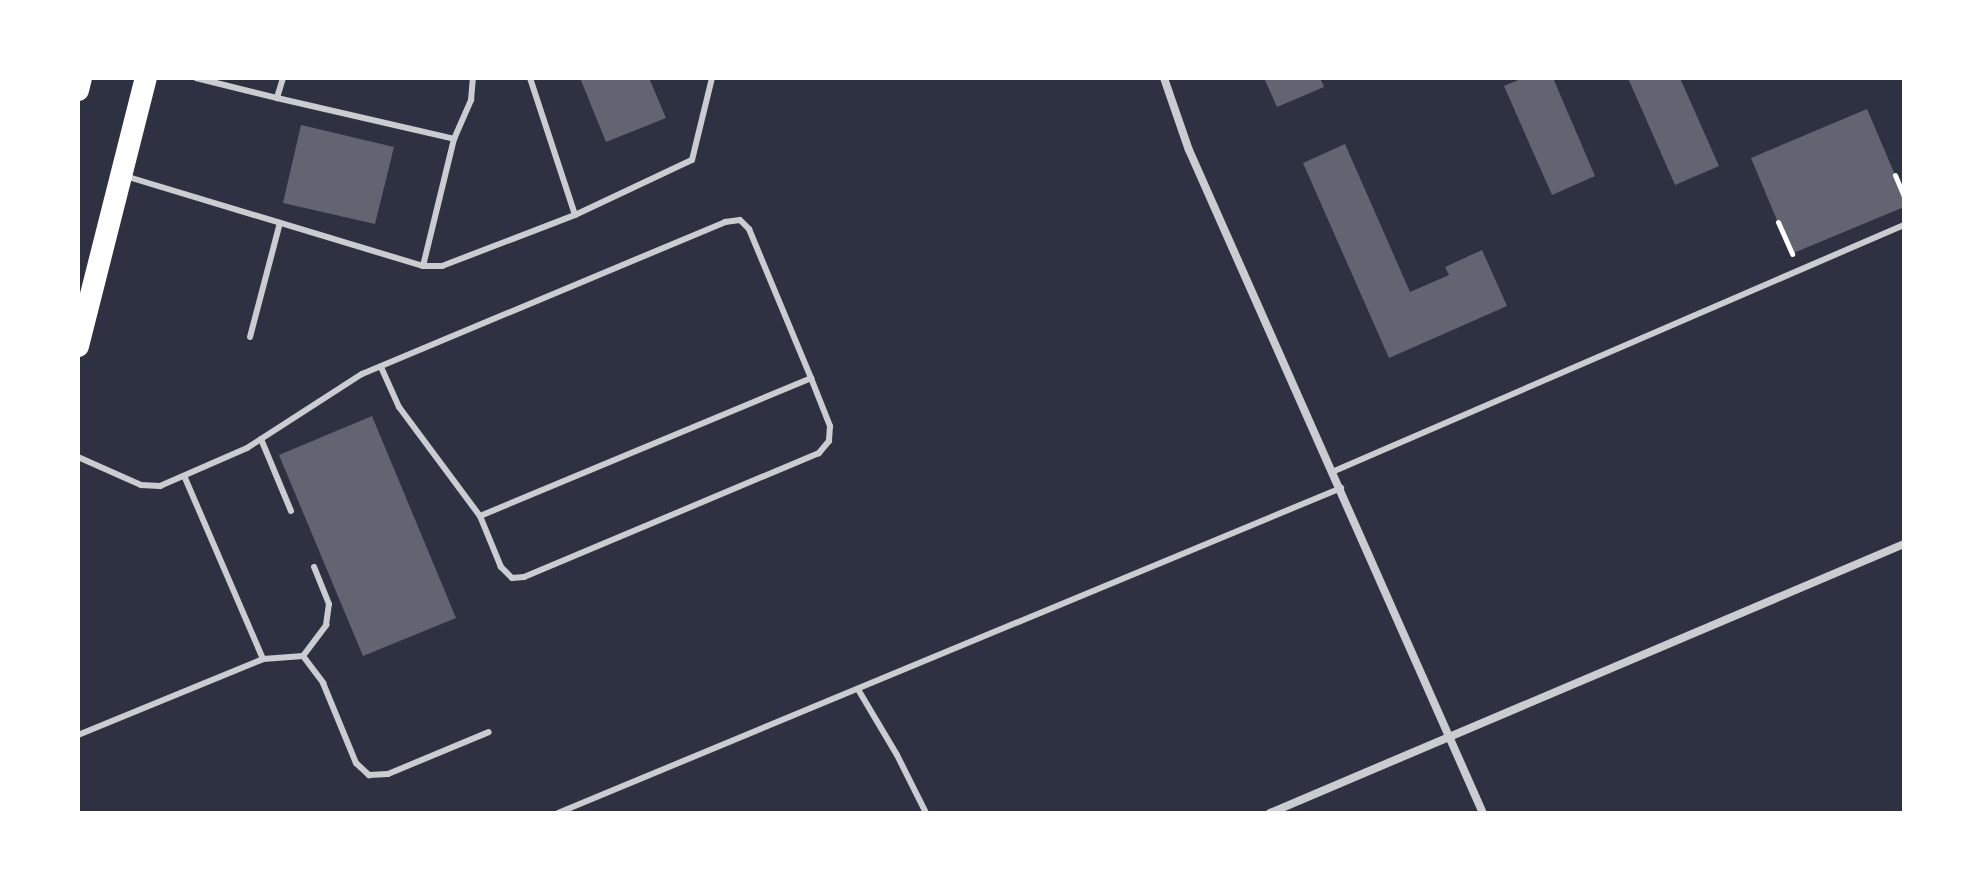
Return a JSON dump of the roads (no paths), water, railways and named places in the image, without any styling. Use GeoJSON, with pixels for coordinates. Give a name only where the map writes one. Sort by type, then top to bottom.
{"type":"FeatureCollection","features":[{"type":"Feature","properties":{"kind":"highway"},"geometry":{"type":"LineString","coordinates":[[78,90],[81,78]]}},
{"type":"Feature","properties":{"kind":"highway"},"geometry":{"type":"LineString","coordinates":[[78,346],[146,78]]}},
{"type":"Feature","properties":{"kind":"street"},"geometry":{"type":"LineString","coordinates":[[1164,78],[1189,150],[1452,737],[1483,813]]}},
{"type":"Feature","properties":{"kind":"street"},"geometry":{"type":"LineString","coordinates":[[1270,813],[1904,544]]}},
{"type":"Feature","properties":{"kind":"lane"},"geometry":{"type":"LineString","coordinates":[[196,78],[454,139]]}},
{"type":"Feature","properties":{"kind":"lane"},"geometry":{"type":"LineString","coordinates":[[277,98],[283,78]]}},
{"type":"Feature","properties":{"kind":"lane"},"geometry":{"type":"LineString","coordinates":[[423,266],[454,139],[471,100],[473,78]]}},
{"type":"Feature","properties":{"kind":"lane"},"geometry":{"type":"LineString","coordinates":[[530,78],[575,215]]}},
{"type":"Feature","properties":{"kind":"lane"},"geometry":{"type":"LineString","coordinates":[[122,175],[423,266],[442,266],[575,215],[692,160],[712,78]]}},
{"type":"Feature","properties":{"kind":"lane"},"geometry":{"type":"LineString","coordinates":[[78,457],[141,485],[160,486],[261,439],[362,374],[725,222],[740,220],[749,229],[811,378],[830,426],[829,441],[819,453],[553,565],[512,578],[501,567],[480,516],[399,407],[381,367]]}},
{"type":"Feature","properties":{"kind":"lane"},"geometry":{"type":"LineString","coordinates":[[250,337],[280,223]]}},
{"type":"Feature","properties":{"kind":"lane"},"geometry":{"type":"LineString","coordinates":[[1332,472],[1904,225]]}},
{"type":"Feature","properties":{"kind":"lane"},"geometry":{"type":"LineString","coordinates":[[480,516],[811,378]]}},
{"type":"Feature","properties":{"kind":"lane"},"geometry":{"type":"LineString","coordinates":[[261,439],[291,511]]}},
{"type":"Feature","properties":{"kind":"lane"},"geometry":{"type":"LineString","coordinates":[[184,476],[263,659]]}},
{"type":"Feature","properties":{"kind":"lane"},"geometry":{"type":"LineString","coordinates":[[558,813],[859,691],[1341,488]]}},
{"type":"Feature","properties":{"kind":"lane"},"geometry":{"type":"LineString","coordinates":[[78,735],[263,659],[303,656],[326,625],[329,604],[314,567]]}},
{"type":"Feature","properties":{"kind":"lane"},"geometry":{"type":"LineString","coordinates":[[303,656],[323,683],[356,763],[369,775],[388,774],[489,732]]}},
{"type":"Feature","properties":{"kind":"lane"},"geometry":{"type":"LineString","coordinates":[[859,691],[897,755],[926,813]]}}]}
